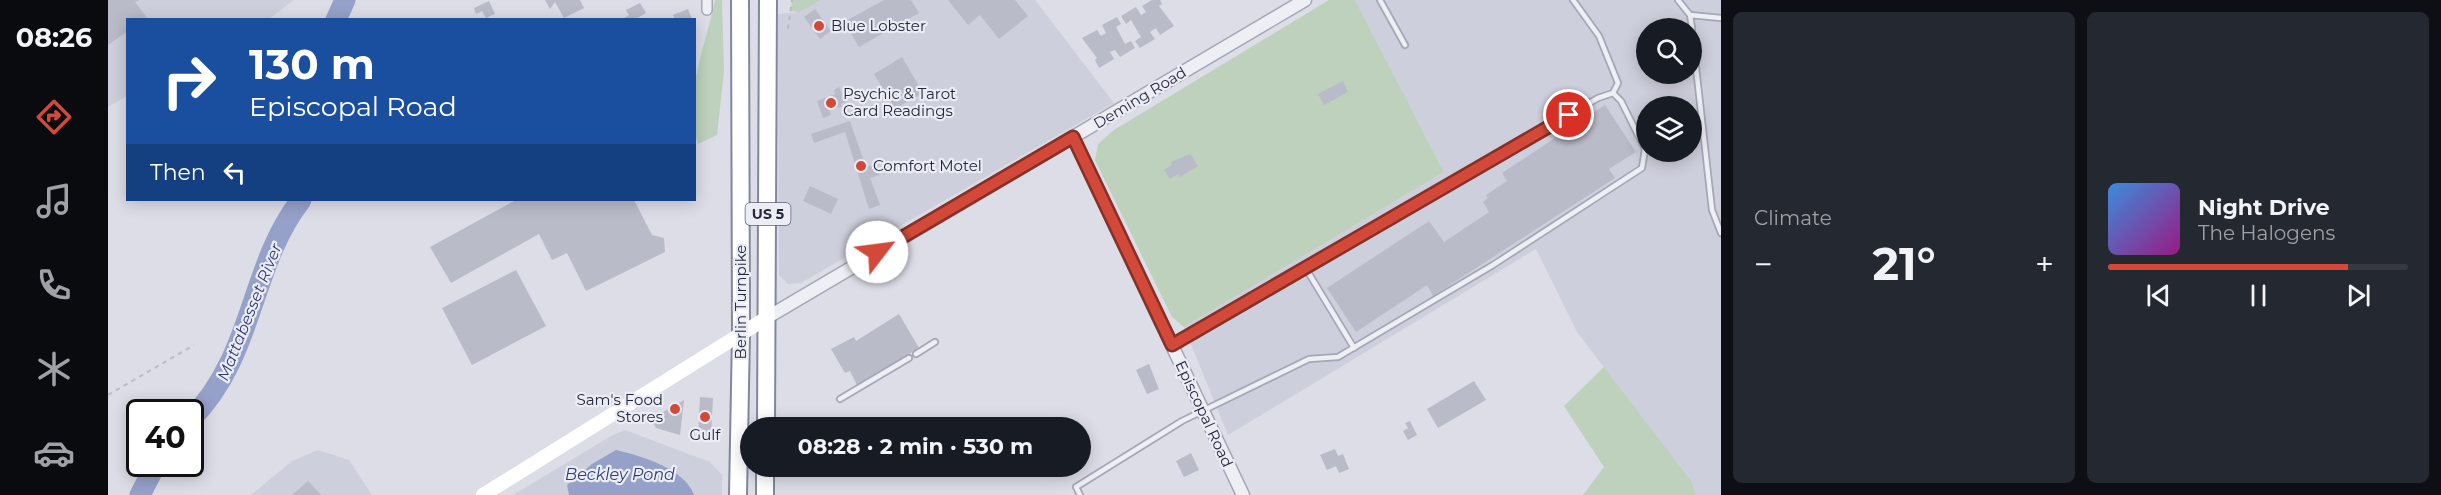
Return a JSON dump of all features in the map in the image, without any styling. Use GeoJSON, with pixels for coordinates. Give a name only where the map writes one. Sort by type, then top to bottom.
{"type":"FeatureCollection","features":[{"type":"Feature","properties":{"kind":"highway","name":"Berlin Turnpike"},"geometry":{"type":"LineString","coordinates":[[738,495],[741,333],[740,0]]}},
{"type":"Feature","properties":{"kind":"highway","name":"Berlin Turnpike"},"geometry":{"type":"LineString","coordinates":[[766,417],[768,0]]}},
{"type":"Feature","properties":{"kind":"highway"},"geometry":{"type":"LineString","coordinates":[[765,477],[765,495]]}},
{"type":"Feature","properties":{"kind":"main road","name":"Deming Road"},"geometry":{"type":"LineString","coordinates":[[483,495],[768,317]]}},
{"type":"Feature","properties":{"kind":"street","name":"Deming Road"},"geometry":{"type":"LineString","coordinates":[[768,317],[1305,0]]}},
{"type":"Feature","properties":{"kind":"street","name":"Episcopal Road"},"geometry":{"type":"LineString","coordinates":[[1073,137],[1242,495]]}},
{"type":"Feature","properties":{"kind":"lane"},"geometry":{"type":"LineString","coordinates":[[1380,0],[1405,45]]}},
{"type":"Feature","properties":{"kind":"lane"},"geometry":{"type":"LineString","coordinates":[[1172,345],[1598,98],[1613,93],[1618,83],[1599,36],[1573,0]]}},
{"type":"Feature","properties":{"kind":"lane"},"geometry":{"type":"LineString","coordinates":[[1678,0],[1690,18]]}},
{"type":"Feature","properties":{"kind":"lane"},"geometry":{"type":"LineString","coordinates":[[1690,15],[1721,18]]}},
{"type":"Feature","properties":{"kind":"lane"},"geometry":{"type":"LineString","coordinates":[[1698,84],[1712,210],[1721,232]]}},
{"type":"Feature","properties":{"kind":"lane"},"geometry":{"type":"LineString","coordinates":[[1080,495],[1076,487],[1203,411],[1309,359],[1338,357],[1493,265],[1642,168],[1645,149],[1622,101],[1613,93]]}},
{"type":"Feature","properties":{"kind":"lane"},"geometry":{"type":"LineString","coordinates":[[1305,267],[1354,348]]}},
{"type":"Feature","properties":{"kind":"lane"},"geometry":{"type":"LineString","coordinates":[[916,354],[935,342]]}},
{"type":"Feature","properties":{"kind":"lane"},"geometry":{"type":"LineString","coordinates":[[840,399],[909,358]]}},
{"type":"Feature","properties":{"kind":"path"},"geometry":{"type":"LineString","coordinates":[[789,29],[792,0]]}},
{"type":"Feature","properties":{"kind":"path"},"geometry":{"type":"LineString","coordinates":[[108,395],[194,345]]}},
{"type":"Feature","properties":{"kind":"shaded area"},"geometry":{"type":"Polygon","coordinates":[[[108,0],[294,0],[270,18],[126,18],[126,97],[108,107],[108,0]]]}},
{"type":"Feature","properties":{"kind":"shaded area"},"geometry":{"type":"Polygon","coordinates":[[[821,0],[1035,0],[1114,103],[801,283],[788,284],[779,275],[778,14],[800,12],[821,0]]]}},
{"type":"Feature","properties":{"kind":"shaded area"},"geometry":{"type":"Polygon","coordinates":[[[1355,0],[1721,0],[1721,495],[1696,495],[1692,482],[1577,332],[1536,249],[1228,435],[1184,327],[1444,172],[1355,0]]]}},
{"type":"Feature","properties":{"kind":"shaded area"},"geometry":{"type":"Polygon","coordinates":[[[625,430],[710,462],[722,475],[722,495],[513,495],[611,436],[625,430]]]}},
{"type":"Feature","properties":{"kind":"shaded area"},"geometry":{"type":"Polygon","coordinates":[[[318,450],[349,460],[372,495],[251,495],[292,461],[318,450]]]}},
{"type":"Feature","properties":{"kind":"green space"},"geometry":{"type":"Polygon","coordinates":[[[715,0],[722,0],[724,71],[717,135],[698,144],[696,135],[697,72],[715,0]]]}},
{"type":"Feature","properties":{"kind":"green space"},"geometry":{"type":"Polygon","coordinates":[[[792,0],[821,0],[800,12],[791,11],[792,0]]]}},
{"type":"Feature","properties":{"kind":"green space"},"geometry":{"type":"Polygon","coordinates":[[[1329,0],[1355,0],[1444,172],[1184,327],[1172,317],[1095,160],[1098,144],[1114,130],[1329,0]]]}},
{"type":"Feature","properties":{"kind":"green space"},"geometry":{"type":"Polygon","coordinates":[[[1604,367],[1692,482],[1696,495],[1583,495],[1604,467],[1564,406],[1604,367]]]}},
{"type":"Feature","properties":{"kind":"water","name":"Beckley Pond"},"geometry":{"type":"Polygon","coordinates":[[[616,450],[672,470],[689,486],[694,495],[569,495],[567,485],[592,464],[616,450]]]}},
{"type":"Feature","properties":{"kind":"building"},"geometry":{"type":"Polygon","coordinates":[[[108,0],[139,0],[135,2],[147,18],[126,18],[126,32],[108,45],[108,0]]]}},
{"type":"Feature","properties":{"kind":"building"},"geometry":{"type":"Polygon","coordinates":[[[545,0],[580,0],[584,8],[564,18],[555,2],[550,9],[545,0]]]}},
{"type":"Feature","properties":{"kind":"building"},"geometry":{"type":"Polygon","coordinates":[[[884,0],[911,0],[919,13],[859,47],[844,22],[884,0]]]}},
{"type":"Feature","properties":{"kind":"building"},"geometry":{"type":"Polygon","coordinates":[[[948,0],[1015,0],[1028,16],[999,39],[980,15],[968,25],[948,0]]]}},
{"type":"Feature","properties":{"kind":"building"},"geometry":{"type":"Polygon","coordinates":[[[1152,0],[1160,0],[1162,4],[1159,6],[1174,26],[1160,35],[1156,28],[1150,32],[1155,39],[1140,48],[1135,41],[1141,37],[1131,20],[1126,24],[1121,16],[1136,7],[1141,15],[1146,12],[1142,6],[1152,0]]]}},
{"type":"Feature","properties":{"kind":"building"},"geometry":{"type":"Polygon","coordinates":[[[489,1],[495,14],[486,18],[482,11],[476,14],[474,8],[489,1]]]}},
{"type":"Feature","properties":{"kind":"building"},"geometry":{"type":"Polygon","coordinates":[[[640,3],[646,13],[637,18],[624,18],[629,15],[626,10],[640,3]]]}},
{"type":"Feature","properties":{"kind":"building"},"geometry":{"type":"Polygon","coordinates":[[[688,9],[692,18],[674,18],[673,15],[688,9]]]}},
{"type":"Feature","properties":{"kind":"building","name":"Blue Lobster"},"geometry":{"type":"Polygon","coordinates":[[[815,9],[831,31],[820,39],[804,17],[815,9]]]}},
{"type":"Feature","properties":{"kind":"building"},"geometry":{"type":"Polygon","coordinates":[[[1117,17],[1121,24],[1116,27],[1125,44],[1131,41],[1135,48],[1120,57],[1115,50],[1110,52],[1114,59],[1099,68],[1095,60],[1097,58],[1082,38],[1097,30],[1101,36],[1106,33],[1102,25],[1117,17]]]}},
{"type":"Feature","properties":{"kind":"building"},"geometry":{"type":"Polygon","coordinates":[[[902,57],[923,93],[895,109],[874,74],[902,57]]]}},
{"type":"Feature","properties":{"kind":"building"},"geometry":{"type":"Polygon","coordinates":[[[1343,81],[1348,92],[1324,105],[1318,94],[1343,81]]]}},
{"type":"Feature","properties":{"kind":"building","name":"Psychic & Tarot Card Readings"},"geometry":{"type":"Polygon","coordinates":[[[839,87],[847,102],[841,104],[842,107],[829,109],[831,115],[823,118],[817,101],[835,94],[834,90],[839,87]]]}},
{"type":"Feature","properties":{"kind":"building"},"geometry":{"type":"Polygon","coordinates":[[[1605,105],[1636,152],[1609,169],[1615,178],[1433,296],[1427,285],[1356,332],[1327,288],[1429,221],[1444,242],[1489,212],[1483,202],[1488,198],[1486,195],[1507,181],[1502,173],[1605,105]]]}},
{"type":"Feature","properties":{"kind":"building","name":"Comfort Motel"},"geometry":{"type":"Polygon","coordinates":[[[850,121],[866,167],[876,164],[880,175],[870,178],[880,205],[869,209],[845,132],[814,143],[811,134],[850,121]]]}},
{"type":"Feature","properties":{"kind":"building"},"geometry":{"type":"Polygon","coordinates":[[[1190,154],[1198,166],[1180,177],[1178,174],[1170,179],[1164,170],[1172,165],[1171,162],[1190,154]]]}},
{"type":"Feature","properties":{"kind":"building"},"geometry":{"type":"Polygon","coordinates":[[[810,186],[838,199],[831,214],[803,201],[810,186]]]}},
{"type":"Feature","properties":{"kind":"building"},"geometry":{"type":"Polygon","coordinates":[[[514,201],[635,201],[652,235],[664,238],[665,252],[586,291],[567,253],[552,260],[539,234],[451,283],[430,247],[514,201]]]}},
{"type":"Feature","properties":{"kind":"building"},"geometry":{"type":"Polygon","coordinates":[[[516,270],[546,326],[472,365],[442,308],[516,270]]]}},
{"type":"Feature","properties":{"kind":"building"},"geometry":{"type":"Polygon","coordinates":[[[899,314],[919,348],[857,385],[850,371],[845,373],[831,349],[854,337],[856,341],[899,314]]]}},
{"type":"Feature","properties":{"kind":"building"},"geometry":{"type":"Polygon","coordinates":[[[1149,364],[1159,389],[1147,394],[1136,370],[1149,364]]]}},
{"type":"Feature","properties":{"kind":"building"},"geometry":{"type":"Polygon","coordinates":[[[1474,381],[1486,400],[1438,428],[1427,409],[1474,381]]]}},
{"type":"Feature","properties":{"kind":"building","name":"Gulf"},"geometry":{"type":"Polygon","coordinates":[[[700,397],[713,398],[711,437],[698,437],[700,397]]]}},
{"type":"Feature","properties":{"kind":"building","name":"Sam's Food Stores"},"geometry":{"type":"Polygon","coordinates":[[[684,400],[680,435],[656,428],[651,419],[684,400]]]}},
{"type":"Feature","properties":{"kind":"building"},"geometry":{"type":"Polygon","coordinates":[[[1410,421],[1417,435],[1408,440],[1403,431],[1408,428],[1405,423],[1410,421]]]}},
{"type":"Feature","properties":{"kind":"building"},"geometry":{"type":"Polygon","coordinates":[[[1335,449],[1338,456],[1343,454],[1349,469],[1339,473],[1336,466],[1327,470],[1320,455],[1335,449]]]}},
{"type":"Feature","properties":{"kind":"building"},"geometry":{"type":"Polygon","coordinates":[[[1191,453],[1199,470],[1184,477],[1176,461],[1191,453]]]}},
{"type":"Feature","properties":{"kind":"building"},"geometry":{"type":"Polygon","coordinates":[[[308,481],[321,495],[292,495],[308,481]]]}},
{"type":"Feature","properties":{"kind":"waterway","name":"Mattabesset River"},"geometry":{"type":"LineString","coordinates":[[337,18],[345,0]]}},
{"type":"Feature","properties":{"kind":"waterway","name":"Mattabesset River"},"geometry":{"type":"LineString","coordinates":[[204,403],[227,368],[271,254],[284,226],[300,201]]}},
{"type":"Feature","properties":{"kind":"waterway","name":"Mattabesset River"},"geometry":{"type":"LineString","coordinates":[[140,495],[149,477]]}},
{"type":"Feature","properties":{"kind":"place","name":"Blue Lobster"},"geometry":{"type":"Point","coordinates":[819,26]}},
{"type":"Feature","properties":{"kind":"place","name":"Psychic & Tarot Card Readings"},"geometry":{"type":"Point","coordinates":[831,103]}},
{"type":"Feature","properties":{"kind":"place","name":"Comfort Motel"},"geometry":{"type":"Point","coordinates":[861,166]}},
{"type":"Feature","properties":{"kind":"place","name":"Sam's Food Stores"},"geometry":{"type":"Point","coordinates":[675,409]}},
{"type":"Feature","properties":{"kind":"place","name":"Gulf"},"geometry":{"type":"Point","coordinates":[705,417]}},
{"type":"Feature","properties":{"kind":"route"},"geometry":{"type":"LineString","coordinates":[[877,252],[1073,137],[1172,345],[1430,193],[1569,115]]}}]}
